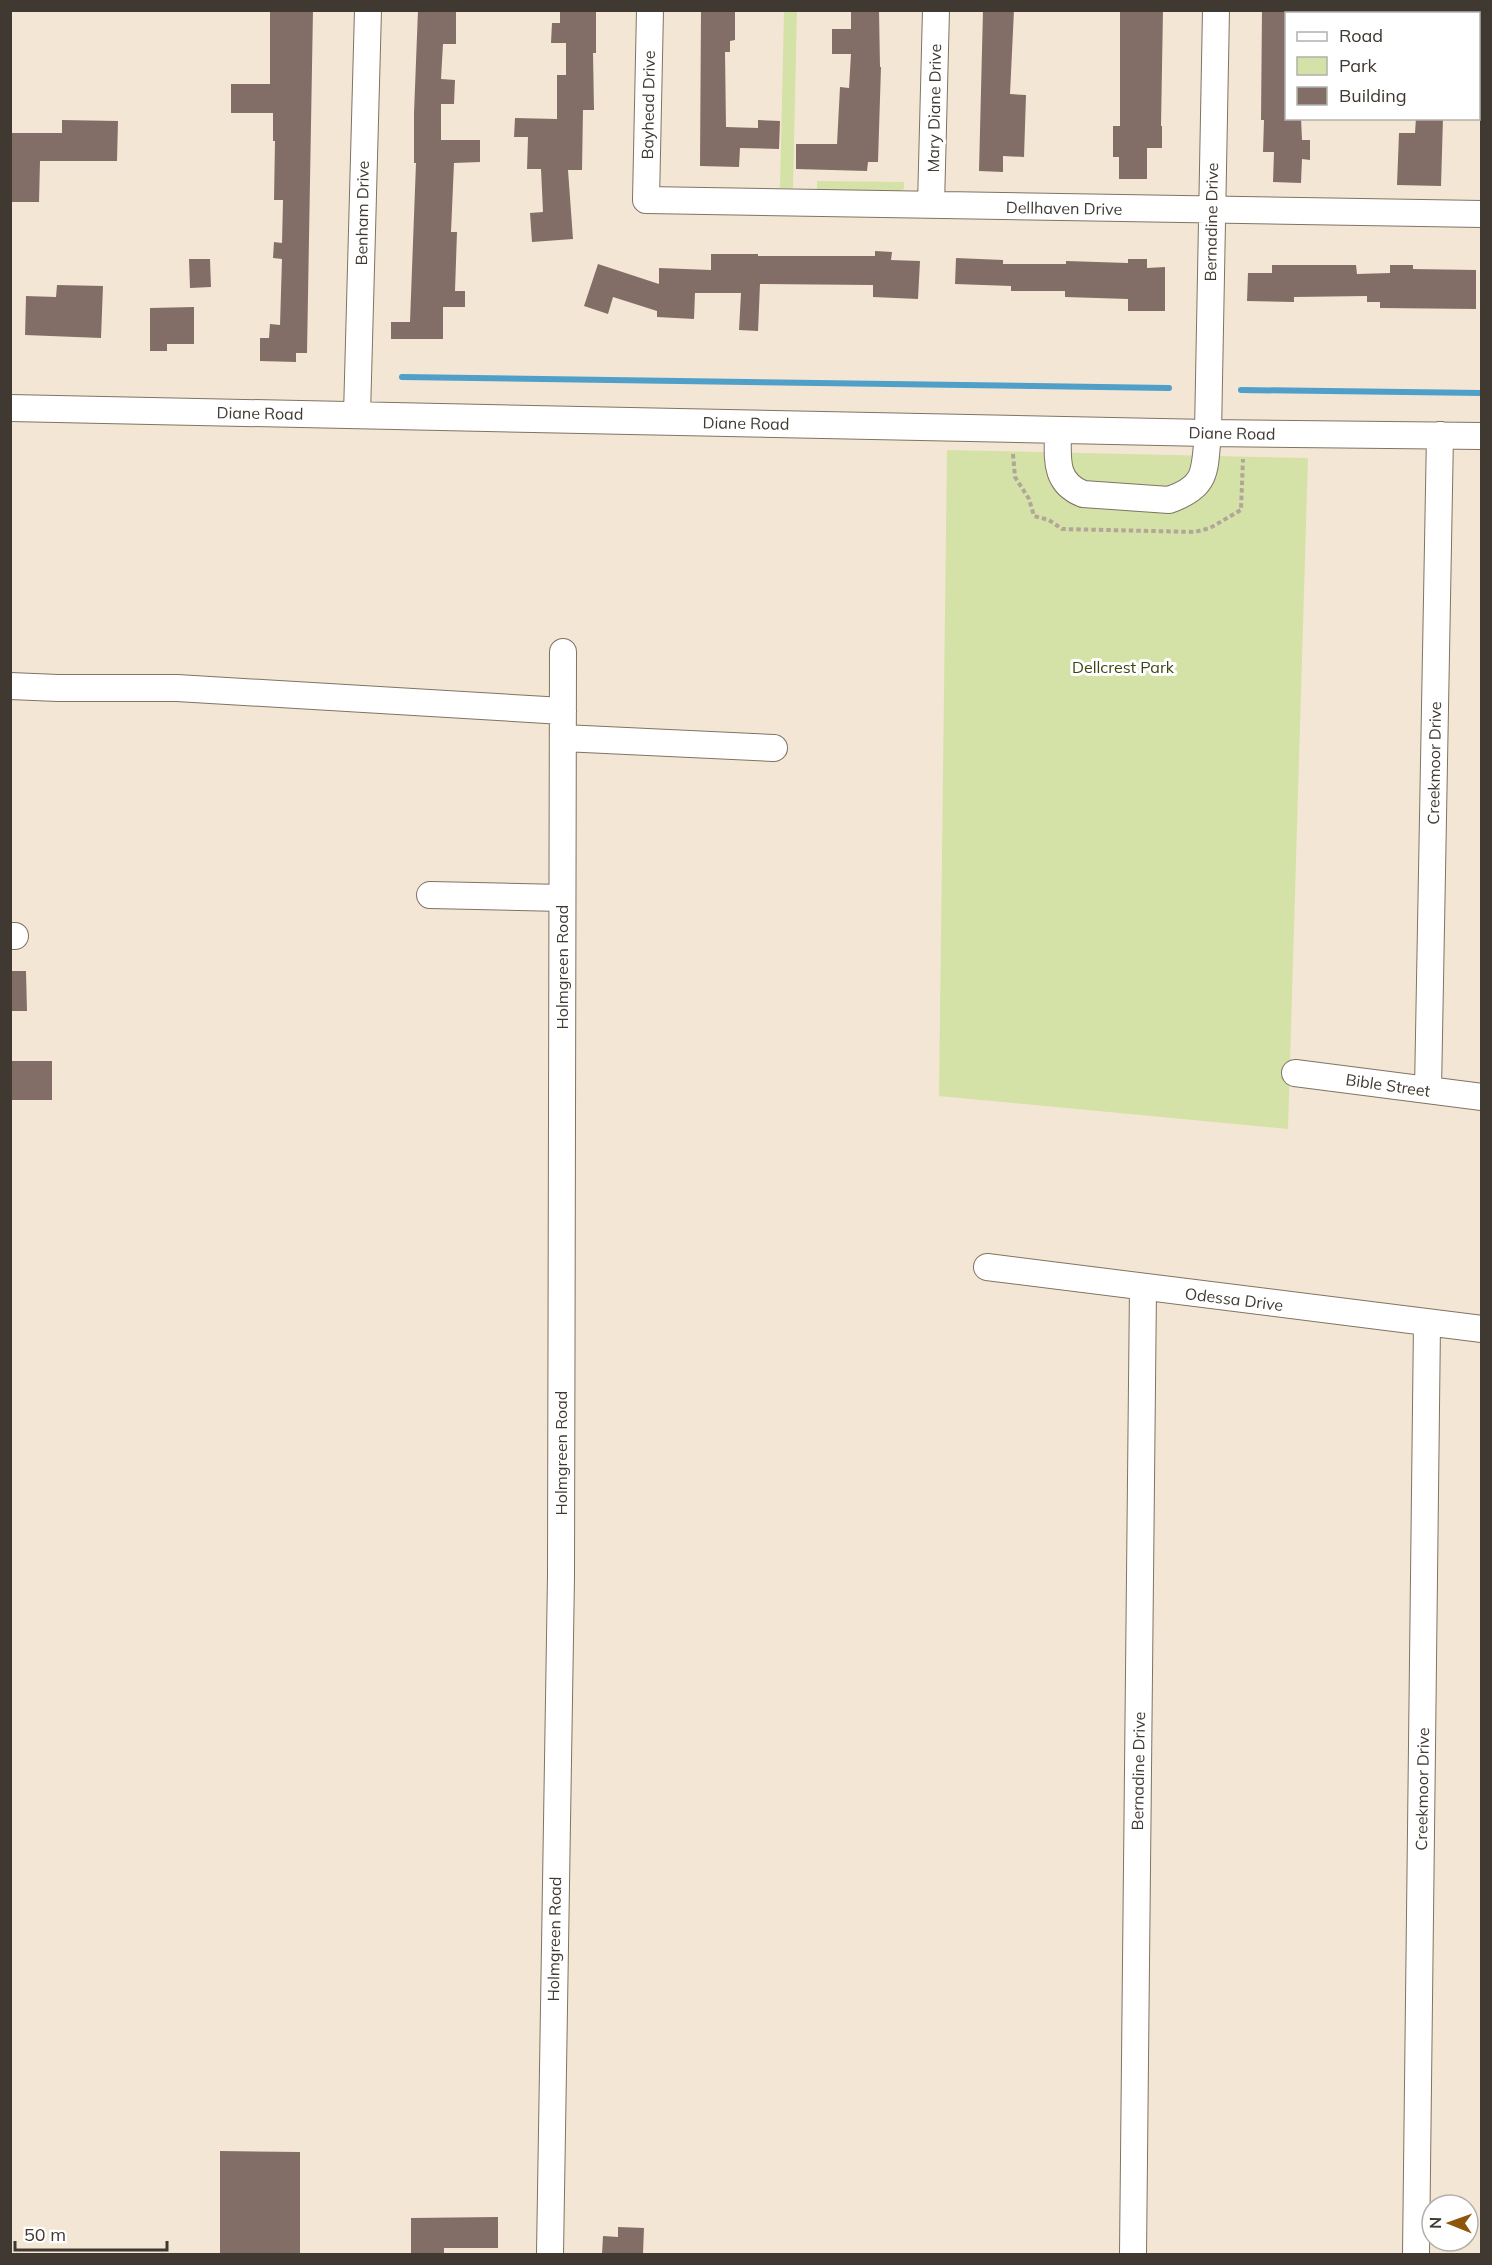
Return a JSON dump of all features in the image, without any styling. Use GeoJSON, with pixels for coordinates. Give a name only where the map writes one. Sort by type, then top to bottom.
{"type":"FeatureCollection","features":[{"type":"Feature","properties":{"kind":"street","name":"Benham Drive"},"geometry":{"type":"LineString","coordinates":[[357,415],[368,10]]}},
{"type":"Feature","properties":{"kind":"street","name":"Bayhead Drive"},"geometry":{"type":"LineString","coordinates":[[646,200],[650,10]]}},
{"type":"Feature","properties":{"kind":"street","name":"Mary Diane Drive"},"geometry":{"type":"LineString","coordinates":[[931,205],[936,10]]}},
{"type":"Feature","properties":{"kind":"street","name":"Bernadine Drive"},"geometry":{"type":"LineString","coordinates":[[1058,430],[1059,465],[1063,481],[1073,490],[1083,494],[1169,500],[1195,487],[1204,471],[1208,433],[1216,10]]}},
{"type":"Feature","properties":{"kind":"street","name":"Dellhaven Drive"},"geometry":{"type":"LineString","coordinates":[[646,200],[1482,214]]}},
{"type":"Feature","properties":{"kind":"street","name":"Diane Road"},"geometry":{"type":"LineString","coordinates":[[10,408],[1208,433],[1482,436]]}},
{"type":"Feature","properties":{"kind":"street","name":"Creekmoor Drive"},"geometry":{"type":"LineString","coordinates":[[1428,1090],[1440,435]]}},
{"type":"Feature","properties":{"kind":"street","name":"Holmgreen Road"},"geometry":{"type":"LineString","coordinates":[[550,2254],[561,1576],[563,652]]}},
{"type":"Feature","properties":{"kind":"street"},"geometry":{"type":"LineString","coordinates":[[10,686],[188,688],[563,711]]}},
{"type":"Feature","properties":{"kind":"street"},"geometry":{"type":"LineString","coordinates":[[563,738],[774,748]]}},
{"type":"Feature","properties":{"kind":"street"},"geometry":{"type":"LineString","coordinates":[[430,895],[562,898]]}},
{"type":"Feature","properties":{"kind":"street","name":"Bible Street"},"geometry":{"type":"LineString","coordinates":[[1295,1073],[1482,1097]]}},
{"type":"Feature","properties":{"kind":"street","name":"Odessa Drive"},"geometry":{"type":"LineString","coordinates":[[987,1268],[1482,1329]]}},
{"type":"Feature","properties":{"kind":"street","name":"Bernadine Drive"},"geometry":{"type":"LineString","coordinates":[[1133,2254],[1143,1287]]}},
{"type":"Feature","properties":{"kind":"street","name":"Creekmoor Drive"},"geometry":{"type":"LineString","coordinates":[[1416,2254],[1427,1323]]}},
{"type":"Feature","properties":{"kind":"green space"},"geometry":{"type":"Polygon","coordinates":[[[784,11],[797,11],[793,188],[780,188],[784,11]]]}},
{"type":"Feature","properties":{"kind":"green space"},"geometry":{"type":"Polygon","coordinates":[[[817,181],[904,182],[904,189],[900,191],[817,189],[817,181]]]}},
{"type":"Feature","properties":{"kind":"green space","name":"Dellcrest Park"},"geometry":{"type":"Polygon","coordinates":[[[947,450],[1308,458],[1288,1129],[939,1096],[947,450]]]}},
{"type":"Feature","properties":{"kind":"building"},"geometry":{"type":"Polygon","coordinates":[[[270,10],[313,10],[307,353],[296,353],[296,362],[260,361],[260,338],[269,338],[270,324],[280,325],[282,259],[273,258],[274,242],[282,243],[283,200],[274,200],[273,113],[231,113],[231,84],[270,84],[270,10]]]}},
{"type":"Feature","properties":{"kind":"building"},"geometry":{"type":"Polygon","coordinates":[[[418,10],[456,10],[456,44],[443,44],[441,79],[455,80],[454,104],[441,104],[441,140],[480,140],[480,162],[454,163],[451,232],[457,232],[455,291],[465,291],[465,307],[443,307],[443,339],[391,339],[391,322],[410,322],[416,163],[414,163],[414,113],[418,10]]]}},
{"type":"Feature","properties":{"kind":"building"},"geometry":{"type":"Polygon","coordinates":[[[560,10],[596,10],[596,53],[593,53],[594,110],[583,110],[582,170],[568,170],[573,239],[532,242],[530,213],[543,212],[541,169],[527,169],[528,137],[514,137],[515,118],[557,119],[557,75],[566,75],[566,43],[551,43],[552,23],[560,23],[560,10]]]}},
{"type":"Feature","properties":{"kind":"building"},"geometry":{"type":"Polygon","coordinates":[[[701,10],[735,10],[735,40],[730,41],[730,52],[725,52],[726,127],[758,128],[758,120],[780,121],[779,149],[740,148],[739,167],[700,166],[701,10]]]}},
{"type":"Feature","properties":{"kind":"building"},"geometry":{"type":"Polygon","coordinates":[[[851,10],[879,10],[881,67],[878,162],[868,162],[867,171],[796,169],[796,144],[837,144],[840,87],[849,88],[851,54],[832,54],[832,29],[851,29],[851,10]]]}},
{"type":"Feature","properties":{"kind":"building"},"geometry":{"type":"Polygon","coordinates":[[[983,10],[1014,10],[1010,94],[1026,95],[1024,157],[1003,156],[1003,172],[979,171],[983,10]]]}},
{"type":"Feature","properties":{"kind":"building"},"geometry":{"type":"Polygon","coordinates":[[[1120,10],[1163,10],[1162,148],[1147,148],[1147,179],[1119,179],[1119,157],[1113,157],[1113,126],[1120,126],[1120,10]]]}},
{"type":"Feature","properties":{"kind":"building"},"geometry":{"type":"Polygon","coordinates":[[[1262,10],[1287,10],[1285,12],[1285,120],[1301,120],[1302,140],[1310,140],[1310,160],[1302,159],[1301,183],[1273,182],[1274,152],[1263,152],[1264,120],[1261,120],[1262,10]]]}},
{"type":"Feature","properties":{"kind":"building"},"geometry":{"type":"Polygon","coordinates":[[[62,120],[118,121],[117,161],[40,161],[39,202],[10,202],[10,133],[62,133],[62,120]]]}},
{"type":"Feature","properties":{"kind":"building"},"geometry":{"type":"Polygon","coordinates":[[[1416,120],[1443,120],[1441,186],[1397,185],[1399,133],[1415,133],[1416,120]]]}},
{"type":"Feature","properties":{"kind":"building"},"geometry":{"type":"Polygon","coordinates":[[[875,251],[892,252],[891,260],[920,261],[918,299],[873,297],[873,285],[760,284],[758,331],[739,330],[741,293],[695,293],[694,319],[657,317],[657,311],[613,297],[608,314],[584,306],[598,264],[659,284],[659,268],[711,270],[711,254],[875,256],[875,251]]]}},
{"type":"Feature","properties":{"kind":"building"},"geometry":{"type":"Polygon","coordinates":[[[956,258],[1003,260],[1003,264],[1066,264],[1066,261],[1128,263],[1128,259],[1147,259],[1147,268],[1165,267],[1165,311],[1128,311],[1128,299],[1065,297],[1065,291],[1011,291],[1011,286],[955,284],[956,258]]]}},
{"type":"Feature","properties":{"kind":"building"},"geometry":{"type":"Polygon","coordinates":[[[189,259],[210,259],[211,287],[190,288],[189,259]]]}},
{"type":"Feature","properties":{"kind":"building"},"geometry":{"type":"Polygon","coordinates":[[[1272,265],[1356,265],[1357,274],[1390,273],[1390,265],[1413,265],[1413,269],[1476,270],[1476,309],[1380,308],[1380,302],[1367,302],[1367,296],[1294,297],[1294,302],[1247,301],[1248,273],[1272,273],[1272,265]]]}},
{"type":"Feature","properties":{"kind":"building"},"geometry":{"type":"Polygon","coordinates":[[[57,285],[103,286],[101,338],[25,335],[26,296],[56,297],[57,285]]]}},
{"type":"Feature","properties":{"kind":"building"},"geometry":{"type":"Polygon","coordinates":[[[194,307],[194,344],[167,344],[167,351],[150,351],[150,308],[194,307]]]}},
{"type":"Feature","properties":{"kind":"building"},"geometry":{"type":"Polygon","coordinates":[[[10,971],[26,971],[27,1011],[10,1011],[10,971]]]}},
{"type":"Feature","properties":{"kind":"building"},"geometry":{"type":"Polygon","coordinates":[[[10,1061],[52,1061],[52,1100],[10,1100],[10,1061]]]}},
{"type":"Feature","properties":{"kind":"building"},"geometry":{"type":"Polygon","coordinates":[[[220,2151],[300,2152],[300,2254],[220,2254],[220,2151]]]}},
{"type":"Feature","properties":{"kind":"building"},"geometry":{"type":"Polygon","coordinates":[[[498,2217],[498,2248],[444,2248],[444,2254],[411,2254],[411,2218],[498,2217]]]}},
{"type":"Feature","properties":{"kind":"building"},"geometry":{"type":"Polygon","coordinates":[[[618,2227],[644,2228],[643,2254],[602,2254],[603,2236],[618,2237],[618,2227]]]}},
{"type":"Feature","properties":{"kind":"waterway"},"geometry":{"type":"LineString","coordinates":[[402,377],[1169,388]]}},
{"type":"Feature","properties":{"kind":"waterway"},"geometry":{"type":"LineString","coordinates":[[1241,390],[1482,393]]}}]}
